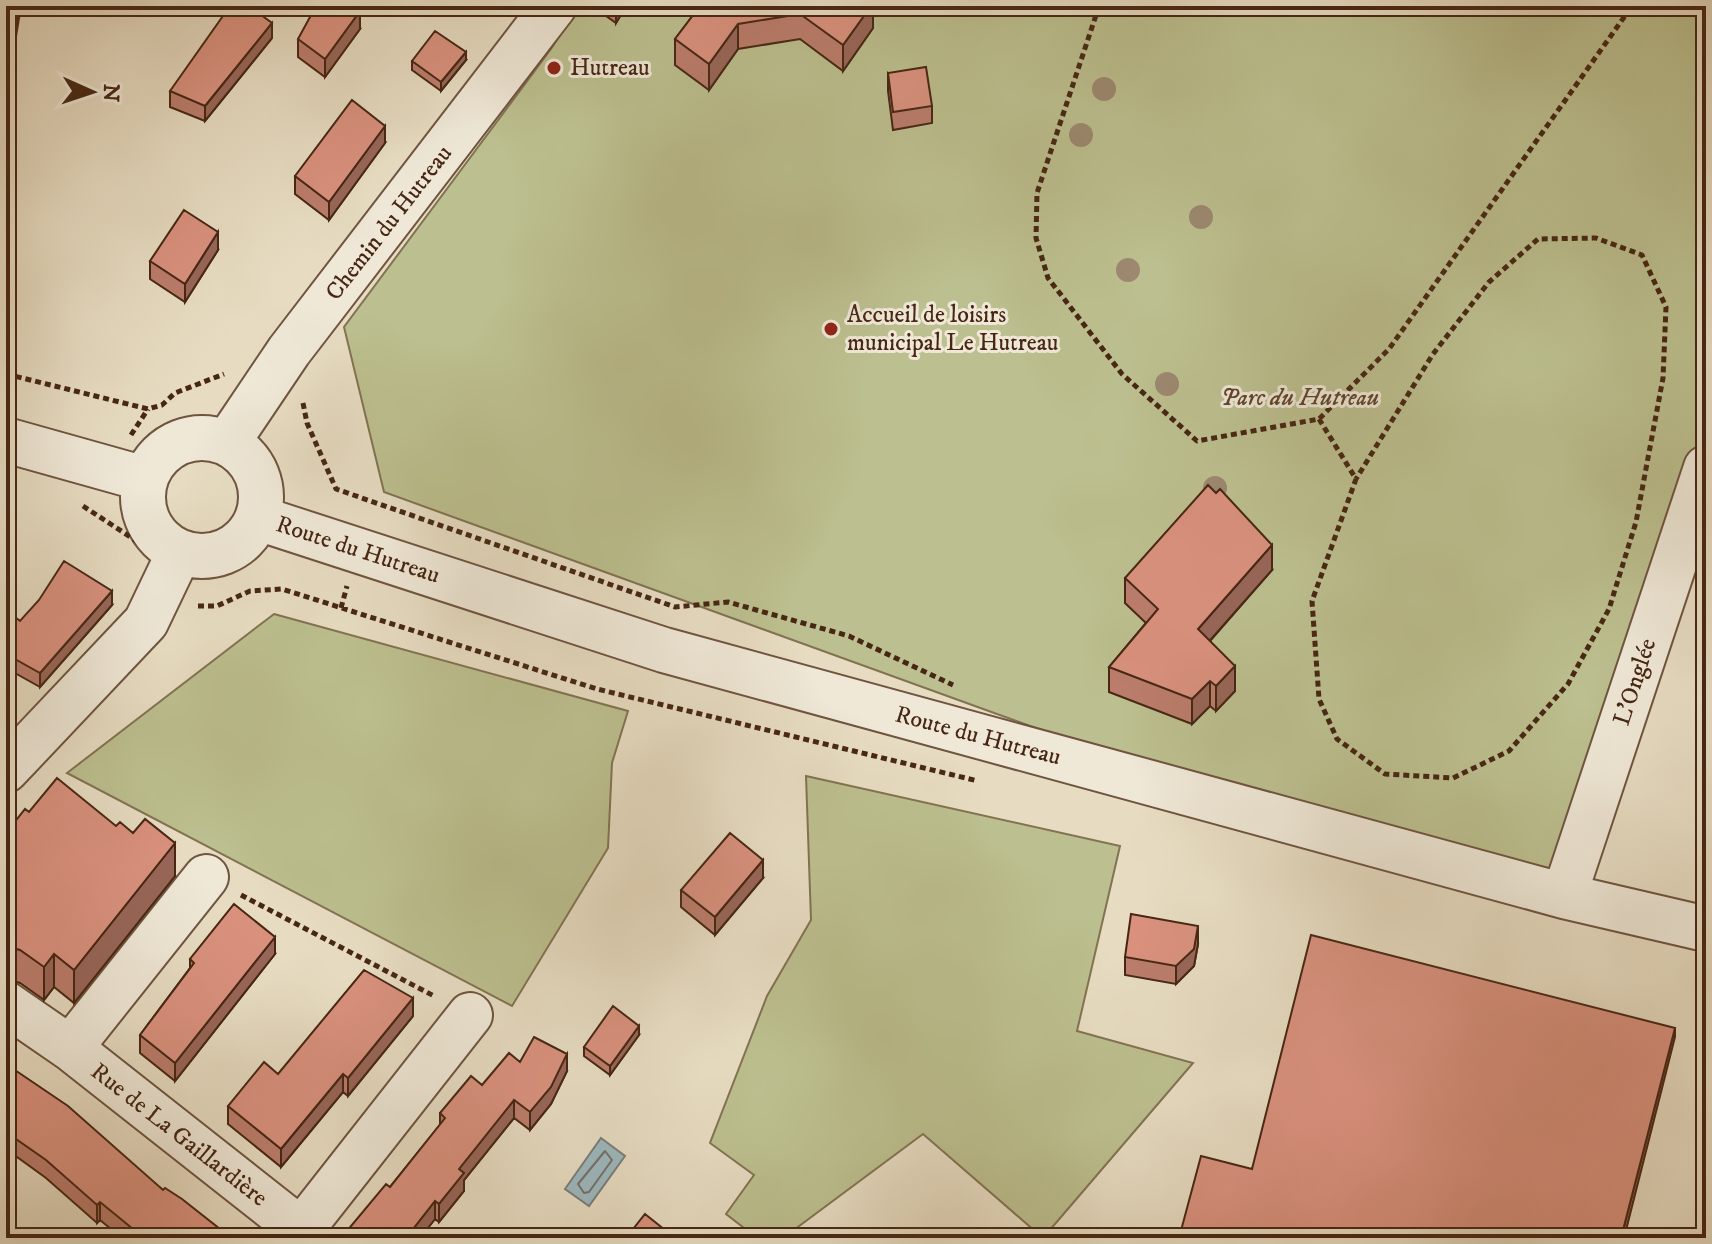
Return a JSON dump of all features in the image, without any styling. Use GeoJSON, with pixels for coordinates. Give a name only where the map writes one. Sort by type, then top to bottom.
{"type":"FeatureCollection","features":[{"type":"Feature","properties":{"kind":"street","name":"Chemin du Hutreau"},"geometry":{"type":"LineString","coordinates":[[227,443],[289,351],[554,6]]}},
{"type":"Feature","properties":{"kind":"street"},"geometry":{"type":"LineString","coordinates":[[6,770],[146,622],[179,553],[164,544],[148,523],[142,497],[145,479],[154,461],[169,448],[187,439],[208,438],[227,443]]}},
{"type":"Feature","properties":{"kind":"street"},"geometry":{"type":"LineString","coordinates":[[6,440],[145,479]]}},
{"type":"Feature","properties":{"kind":"street","name":"Route du Hutreau"},"geometry":{"type":"LineString","coordinates":[[179,553],[198,557],[217,555],[234,548],[249,535],[258,518],[261,501],[253,467],[227,443]]}},
{"type":"Feature","properties":{"kind":"street","name":"L'Onglée"},"geometry":{"type":"LineString","coordinates":[[1564,896],[1706,468]]}},
{"type":"Feature","properties":{"kind":"street","name":"Route du Hutreau"},"geometry":{"type":"LineString","coordinates":[[258,518],[664,650],[1564,896],[1706,929]]}},
{"type":"Feature","properties":{"kind":"street","name":"Rue de La Gaillardière"},"geometry":{"type":"LineString","coordinates":[[70,1048],[206,877]]}},
{"type":"Feature","properties":{"kind":"street","name":"Rue de La Gaillardière"},"geometry":{"type":"LineString","coordinates":[[6,1004],[70,1048],[301,1230],[470,1015]]}},
{"type":"Feature","properties":{"kind":"path"},"geometry":{"type":"LineString","coordinates":[[1099,6],[1037,193],[1036,238],[1048,278],[1122,374],[1197,441],[1319,419],[1389,349],[1632,6]]}},
{"type":"Feature","properties":{"kind":"path"},"geometry":{"type":"LineString","coordinates":[[1596,238],[1642,255],[1666,307],[1663,378],[1636,522],[1609,609],[1568,684],[1509,751],[1453,778],[1385,774],[1337,739],[1319,699],[1312,601],[1356,479],[1433,354],[1489,282],[1538,239],[1596,238]]}},
{"type":"Feature","properties":{"kind":"path"},"geometry":{"type":"LineString","coordinates":[[1319,419],[1356,479]]}},
{"type":"Feature","properties":{"kind":"path"},"geometry":{"type":"LineString","coordinates":[[359,496],[675,607]]}},
{"type":"Feature","properties":{"kind":"path"},"geometry":{"type":"LineString","coordinates":[[206,877],[470,1015]]}},
{"type":"Feature","properties":{"kind":"green space","name":"Parc du Hutreau"},"geometry":{"type":"Polygon","coordinates":[[[579,6],[1706,6],[1706,423],[1560,872],[1066,739],[384,492],[344,327],[551,49],[579,6]]]}},
{"type":"Feature","properties":{"kind":"green space"},"geometry":{"type":"Polygon","coordinates":[[[274,614],[628,711],[612,763],[608,848],[512,1006],[67,773],[274,614]]]}},
{"type":"Feature","properties":{"kind":"green space"},"geometry":{"type":"Polygon","coordinates":[[[806,776],[1120,846],[1077,1031],[1193,1063],[1043,1238],[923,1134],[783,1238],[757,1238],[726,1214],[754,1175],[710,1143],[767,996],[811,920],[806,776]]]}},
{"type":"Feature","properties":{"kind":"water"},"geometry":{"type":"Polygon","coordinates":[[[601,1138],[625,1156],[589,1206],[565,1189],[601,1138]]]}},
{"type":"Feature","properties":{"kind":"building"},"geometry":{"type":"Polygon","coordinates":[[[6,6],[19,6],[6,88],[6,6]]]}},
{"type":"Feature","properties":{"kind":"building"},"geometry":{"type":"Polygon","coordinates":[[[230,6],[249,6],[272,23],[205,106],[170,91],[230,6]]]}},
{"type":"Feature","properties":{"kind":"building"},"geometry":{"type":"Polygon","coordinates":[[[316,6],[354,6],[360,11],[325,59],[298,39],[316,6]]]}},
{"type":"Feature","properties":{"kind":"building"},"geometry":{"type":"Polygon","coordinates":[[[700,6],[871,6],[843,45],[800,14],[738,24],[709,64],[675,39],[700,6]]]}},
{"type":"Feature","properties":{"kind":"building"},"geometry":{"type":"Polygon","coordinates":[[[435,31],[466,52],[441,82],[412,61],[435,31]]]}},
{"type":"Feature","properties":{"kind":"building"},"geometry":{"type":"Polygon","coordinates":[[[926,67],[932,106],[893,112],[888,73],[926,67]]]}},
{"type":"Feature","properties":{"kind":"building"},"geometry":{"type":"Polygon","coordinates":[[[352,100],[385,126],[329,202],[295,176],[352,100]]]}},
{"type":"Feature","properties":{"kind":"building"},"geometry":{"type":"Polygon","coordinates":[[[184,210],[218,232],[185,284],[150,261],[184,210]]]}},
{"type":"Feature","properties":{"kind":"building"},"geometry":{"type":"Polygon","coordinates":[[[1208,485],[1216,493],[1220,489],[1272,545],[1198,629],[1235,666],[1216,686],[1210,681],[1192,699],[1109,667],[1158,609],[1125,578],[1208,485]]]}},
{"type":"Feature","properties":{"kind":"building"},"geometry":{"type":"Polygon","coordinates":[[[64,561],[112,591],[40,673],[6,654],[6,618],[10,613],[20,621],[39,600],[64,561]]]}},
{"type":"Feature","properties":{"kind":"building"},"geometry":{"type":"Polygon","coordinates":[[[57,778],[116,826],[120,822],[133,833],[145,819],[175,843],[74,970],[54,954],[44,967],[20,950],[6,946],[6,833],[25,809],[29,812],[57,778]]]}},
{"type":"Feature","properties":{"kind":"building"},"geometry":{"type":"Polygon","coordinates":[[[730,833],[763,860],[715,917],[681,890],[730,833]]]}},
{"type":"Feature","properties":{"kind":"building"},"geometry":{"type":"Polygon","coordinates":[[[234,904],[275,937],[175,1063],[140,1035],[194,963],[190,959],[234,904]]]}},
{"type":"Feature","properties":{"kind":"building"},"geometry":{"type":"Polygon","coordinates":[[[1131,914],[1198,926],[1194,949],[1176,966],[1125,957],[1131,914]]]}},
{"type":"Feature","properties":{"kind":"building"},"geometry":{"type":"Polygon","coordinates":[[[1311,935],[1675,1028],[1621,1238],[1179,1238],[1201,1156],[1252,1169],[1311,935]]]}},
{"type":"Feature","properties":{"kind":"building"},"geometry":{"type":"Polygon","coordinates":[[[364,970],[413,998],[348,1078],[343,1074],[281,1149],[228,1106],[264,1062],[278,1074],[364,970]]]}},
{"type":"Feature","properties":{"kind":"building"},"geometry":{"type":"Polygon","coordinates":[[[613,1006],[639,1026],[610,1066],[584,1047],[613,1006]]]}},
{"type":"Feature","properties":{"kind":"building"},"geometry":{"type":"Polygon","coordinates":[[[534,1037],[567,1054],[551,1087],[530,1112],[514,1100],[459,1169],[464,1173],[439,1204],[435,1201],[406,1238],[341,1238],[386,1184],[390,1187],[445,1118],[440,1113],[471,1076],[482,1085],[509,1053],[520,1062],[534,1037]]]}},
{"type":"Feature","properties":{"kind":"building"},"geometry":{"type":"Polygon","coordinates":[[[6,1064],[68,1106],[163,1190],[165,1188],[182,1199],[225,1233],[223,1238],[144,1238],[100,1202],[97,1205],[46,1160],[6,1132],[6,1064]]]}},
{"type":"Feature","properties":{"kind":"building"},"geometry":{"type":"Polygon","coordinates":[[[1706,1189],[1706,1236],[1695,1233],[1706,1189]]]}},
{"type":"Feature","properties":{"kind":"building"},"geometry":{"type":"Polygon","coordinates":[[[645,1214],[675,1238],[626,1238],[645,1214]]]}},
{"type":"Feature","properties":{"kind":"place","name":"Hutreau"},"geometry":{"type":"Point","coordinates":[554,68]}},
{"type":"Feature","properties":{"kind":"place","name":"Accueil de loisirs municipal Le Hutreau"},"geometry":{"type":"Point","coordinates":[831,329]}}]}
